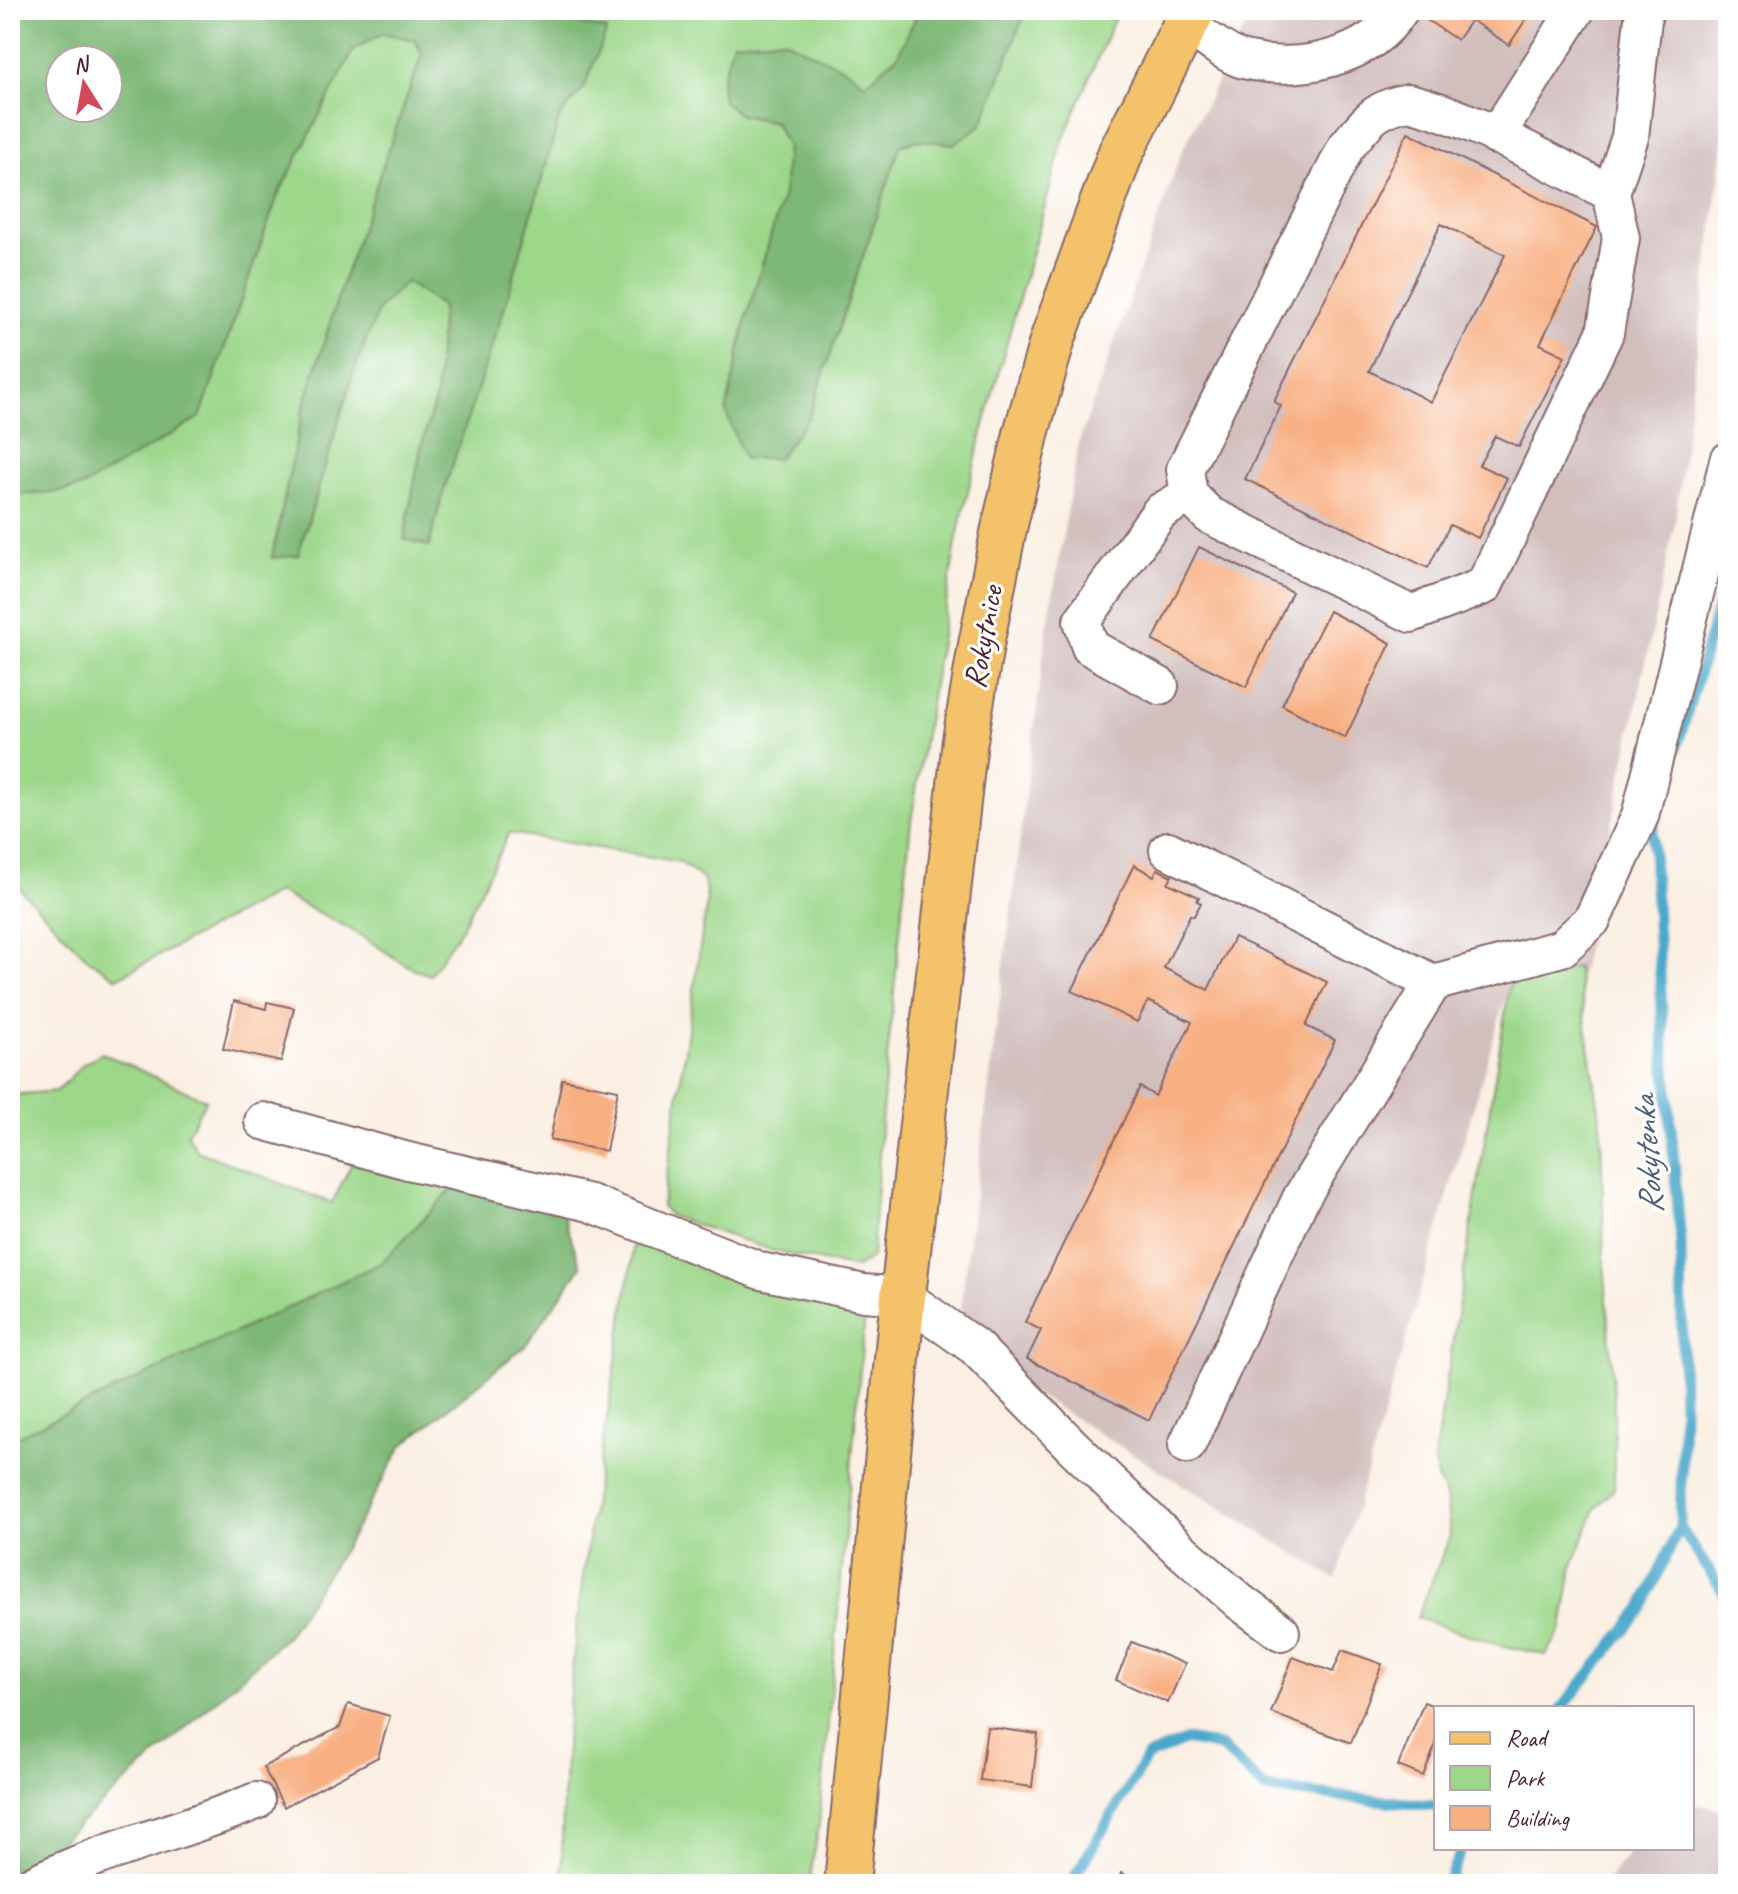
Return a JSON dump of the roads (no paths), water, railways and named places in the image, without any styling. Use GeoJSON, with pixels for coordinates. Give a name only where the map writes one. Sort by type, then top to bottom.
{"type":"FeatureCollection","features":[{"type":"Feature","properties":{"kind":"main road","name":"Rokytnice"},"geometry":{"type":"LineString","coordinates":[[847,1884],[903,1296],[965,740],[1003,533],[1053,338],[1121,152],[1189,17]]}},
{"type":"Feature","properties":{"kind":"lane"},"geometry":{"type":"LineString","coordinates":[[1189,17],[1241,59],[1289,66],[1347,54],[1389,27],[1400,10]]}},
{"type":"Feature","properties":{"kind":"lane"},"geometry":{"type":"LineString","coordinates":[[1496,136],[1576,10]]}},
{"type":"Feature","properties":{"kind":"lane"},"geometry":{"type":"LineString","coordinates":[[1611,193],[1430,107],[1408,102],[1387,106],[1372,117],[1346,147],[1185,469],[1189,495],[1209,515],[1411,614],[1484,586],[1605,333],[1621,238],[1611,193],[1630,137],[1644,10]]}},
{"type":"Feature","properties":{"kind":"lane"},"geometry":{"type":"LineString","coordinates":[[1168,850],[1433,983],[1562,948],[1592,920],[1640,816],[1728,461]]}},
{"type":"Feature","properties":{"kind":"lane"},"geometry":{"type":"LineString","coordinates":[[1160,686],[1090,647],[1082,621],[1160,512],[1189,495]]}},
{"type":"Feature","properties":{"kind":"lane"},"geometry":{"type":"LineString","coordinates":[[1187,1445],[1301,1198],[1433,983]]}},
{"type":"Feature","properties":{"kind":"lane"},"geometry":{"type":"LineString","coordinates":[[263,1121],[408,1161],[590,1203],[761,1271],[864,1293],[903,1296],[975,1347],[1176,1546],[1240,1602],[1281,1632]]}},
{"type":"Feature","properties":{"kind":"lane"},"geometry":{"type":"LineString","coordinates":[[33,1884],[99,1854],[228,1813],[256,1801]]}},
{"type":"Feature","properties":{"kind":"waterway","name":"Rokytenka"},"geometry":{"type":"LineString","coordinates":[[1665,787],[1728,574]]}},
{"type":"Feature","properties":{"kind":"waterway","name":"Rokytenka"},"geometry":{"type":"LineString","coordinates":[[1564,1706],[1641,1610],[1680,1527],[1683,1412],[1681,1243],[1664,1046],[1652,832],[1656,818]]}},
{"type":"Feature","properties":{"kind":"waterway"},"geometry":{"type":"LineString","coordinates":[[1680,1527],[1728,1599]]}},
{"type":"Feature","properties":{"kind":"waterway"},"geometry":{"type":"LineString","coordinates":[[1070,1884],[1147,1757],[1187,1740],[1221,1747],[1266,1789],[1434,1806]]}},
{"type":"Feature","properties":{"kind":"waterway","name":"Rokytenka"},"geometry":{"type":"LineString","coordinates":[[1447,1884],[1461,1850]]}}]}
